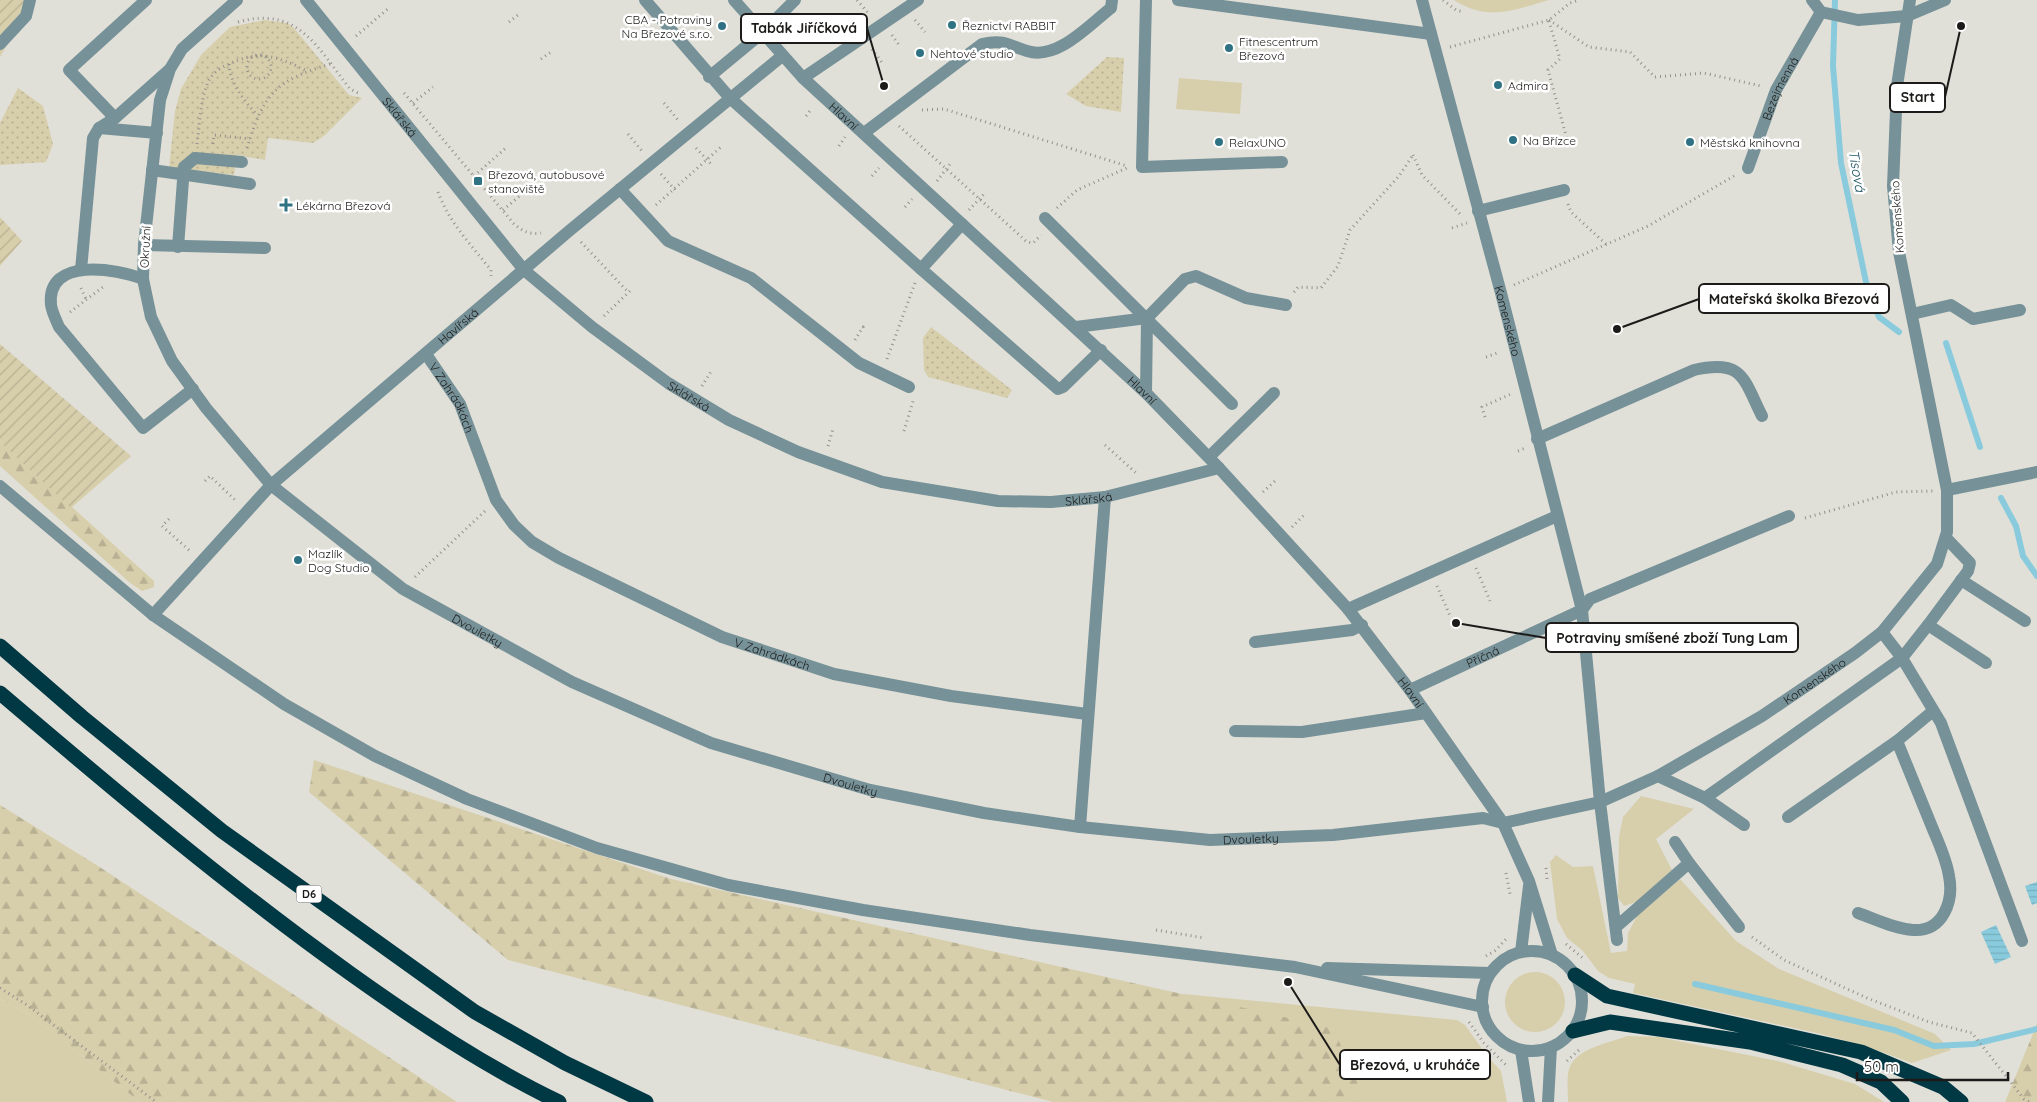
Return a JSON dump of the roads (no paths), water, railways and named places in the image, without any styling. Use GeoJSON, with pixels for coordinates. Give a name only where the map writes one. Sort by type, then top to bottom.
{"type":"FeatureCollection","features":[{"type":"Feature","properties":{"kind":"highway","name":"D6"},"geometry":{"type":"LineString","coordinates":[[0,646],[82,717],[222,831],[459,1001],[565,1062],[646,1102]]}},
{"type":"Feature","properties":{"kind":"highway"},"geometry":{"type":"LineString","coordinates":[[0,693],[137,809],[290,930],[415,1019],[534,1090],[560,1102]]}},
{"type":"Feature","properties":{"kind":"highway"},"geometry":{"type":"LineString","coordinates":[[1575,975],[1607,996],[1861,1052],[1943,1087],[1961,1102]]}},
{"type":"Feature","properties":{"kind":"highway"},"geometry":{"type":"LineString","coordinates":[[1572,1030],[1610,1022],[1750,1042],[1842,1065],[1881,1082],[1902,1102]]}},
{"type":"Feature","properties":{"kind":"street"},"geometry":{"type":"LineString","coordinates":[[0,44],[26,16],[30,0]]}},
{"type":"Feature","properties":{"kind":"street"},"geometry":{"type":"LineString","coordinates":[[115,118],[69,70],[146,0]]}},
{"type":"Feature","properties":{"kind":"street","name":"Okružní"},"geometry":{"type":"LineString","coordinates":[[237,0],[182,49],[170,69],[160,100],[144,245],[143,279],[150,317],[172,361],[192,389],[271,485]]}},
{"type":"Feature","properties":{"kind":"street","name":"Sklářská"},"geometry":{"type":"LineString","coordinates":[[306,0],[524,270],[592,327],[668,383],[729,420],[814,458],[882,482],[998,501],[1051,502],[1105,497],[1220,468]]}},
{"type":"Feature","properties":{"kind":"street"},"geometry":{"type":"LineString","coordinates":[[645,0],[730,98],[1058,389],[1064,387],[1101,350]]}},
{"type":"Feature","properties":{"kind":"street","name":"Hlavní"},"geometry":{"type":"LineString","coordinates":[[734,0],[803,78],[864,134],[965,218],[1146,393],[1220,468],[1362,625],[1503,823]]}},
{"type":"Feature","properties":{"kind":"street"},"geometry":{"type":"LineString","coordinates":[[710,77],[762,33],[795,0]]}},
{"type":"Feature","properties":{"kind":"street"},"geometry":{"type":"LineString","coordinates":[[803,78],[918,0]]}},
{"type":"Feature","properties":{"kind":"street"},"geometry":{"type":"LineString","coordinates":[[864,134],[982,44],[995,41],[1008,42],[1028,51],[1045,52],[1064,44],[1111,8],[1112,0]]}},
{"type":"Feature","properties":{"kind":"street"},"geometry":{"type":"LineString","coordinates":[[1146,0],[1142,167],[1282,162]]}},
{"type":"Feature","properties":{"kind":"street"},"geometry":{"type":"LineString","coordinates":[[1178,0],[1242,5],[1431,34]]}},
{"type":"Feature","properties":{"kind":"street","name":"Komenského"},"geometry":{"type":"LineString","coordinates":[[1422,0],[1582,610],[1600,802]]}},
{"type":"Feature","properties":{"kind":"street"},"geometry":{"type":"LineString","coordinates":[[1812,0],[1821,12],[1858,20],[1907,16],[1945,0]]}},
{"type":"Feature","properties":{"kind":"street","name":"Komenského"},"geometry":{"type":"LineString","coordinates":[[1503,823],[1600,802],[1658,776],[1762,716],[1882,632],[1937,564],[1946,538],[1947,490],[1899,252],[1893,186],[1897,86],[1910,0]]}},
{"type":"Feature","properties":{"kind":"street","name":"Bezejmenná"},"geometry":{"type":"LineString","coordinates":[[1748,168],[1776,90],[1821,12]]}},
{"type":"Feature","properties":{"kind":"street","name":"Havířská"},"geometry":{"type":"LineString","coordinates":[[153,615],[271,485],[620,189],[782,56]]}},
{"type":"Feature","properties":{"kind":"street"},"geometry":{"type":"LineString","coordinates":[[81,270],[93,138],[99,128],[115,118],[170,69]]}},
{"type":"Feature","properties":{"kind":"street"},"geometry":{"type":"LineString","coordinates":[[99,128],[156,133]]}},
{"type":"Feature","properties":{"kind":"street"},"geometry":{"type":"LineString","coordinates":[[178,247],[184,167],[195,158],[242,162]]}},
{"type":"Feature","properties":{"kind":"street"},"geometry":{"type":"LineString","coordinates":[[152,170],[183,176],[250,184]]}},
{"type":"Feature","properties":{"kind":"street"},"geometry":{"type":"LineString","coordinates":[[620,189],[668,241],[751,278],[860,363],[881,375],[910,386]]}},
{"type":"Feature","properties":{"kind":"street"},"geometry":{"type":"LineString","coordinates":[[1478,211],[1564,190]]}},
{"type":"Feature","properties":{"kind":"street"},"geometry":{"type":"LineString","coordinates":[[921,268],[965,218]]}},
{"type":"Feature","properties":{"kind":"street"},"geometry":{"type":"LineString","coordinates":[[1048,221],[1232,404]]}},
{"type":"Feature","properties":{"kind":"street"},"geometry":{"type":"LineString","coordinates":[[144,245],[265,248]]}},
{"type":"Feature","properties":{"kind":"street"},"geometry":{"type":"LineString","coordinates":[[143,279],[123,271],[100,268],[81,270],[66,276],[57,285],[51,297],[59,327],[143,428],[192,389]]}},
{"type":"Feature","properties":{"kind":"street"},"geometry":{"type":"LineString","coordinates":[[1076,327],[1147,318],[1185,279],[1196,276],[1246,298],[1286,305]]}},
{"type":"Feature","properties":{"kind":"street"},"geometry":{"type":"LineString","coordinates":[[1912,314],[1950,305],[1973,319],[2020,310]]}},
{"type":"Feature","properties":{"kind":"street"},"geometry":{"type":"LineString","coordinates":[[1146,393],[1147,318]]}},
{"type":"Feature","properties":{"kind":"street","name":"V Zahrádkách"},"geometry":{"type":"LineString","coordinates":[[426,354],[460,404],[496,500],[514,525],[532,542],[552,554],[722,637],[834,674],[951,696],[1087,714]]}},
{"type":"Feature","properties":{"kind":"street"},"geometry":{"type":"LineString","coordinates":[[1537,439],[1694,370],[1710,366],[1728,366],[1737,372],[1746,382],[1762,416]]}},
{"type":"Feature","properties":{"kind":"street"},"geometry":{"type":"LineString","coordinates":[[1209,457],[1274,393]]}},
{"type":"Feature","properties":{"kind":"street"},"geometry":{"type":"LineString","coordinates":[[1947,490],[2037,472]]}},
{"type":"Feature","properties":{"kind":"street","name":"Dvouletky"},"geometry":{"type":"LineString","coordinates":[[271,485],[403,589],[572,682],[711,743],[870,790],[984,813],[1080,828],[1210,840],[1333,835],[1483,818],[1503,823]]}},
{"type":"Feature","properties":{"kind":"street"},"geometry":{"type":"LineString","coordinates":[[0,486],[153,615],[284,704],[374,756],[467,799],[597,848],[728,885],[863,910],[1030,935],[1295,967],[1490,973]]}},
{"type":"Feature","properties":{"kind":"street"},"geometry":{"type":"LineString","coordinates":[[1080,828],[1087,714],[1105,497]]}},
{"type":"Feature","properties":{"kind":"street"},"geometry":{"type":"LineString","coordinates":[[1348,609],[1557,516]]}},
{"type":"Feature","properties":{"kind":"street"},"geometry":{"type":"LineString","coordinates":[[1582,610],[1590,599],[1789,516]]}},
{"type":"Feature","properties":{"kind":"street"},"geometry":{"type":"LineString","coordinates":[[1705,798],[1902,658],[1961,580],[1970,563],[1946,538]]}},
{"type":"Feature","properties":{"kind":"street"},"geometry":{"type":"LineString","coordinates":[[1961,580],[2025,621]]}},
{"type":"Feature","properties":{"kind":"street","name":"Příčná"},"geometry":{"type":"LineString","coordinates":[[1410,690],[1582,610]]}},
{"type":"Feature","properties":{"kind":"street"},"geometry":{"type":"LineString","coordinates":[[1255,642],[1352,630],[1362,625]]}},
{"type":"Feature","properties":{"kind":"street"},"geometry":{"type":"LineString","coordinates":[[1928,625],[1986,663]]}},
{"type":"Feature","properties":{"kind":"street"},"geometry":{"type":"LineString","coordinates":[[1882,632],[1902,658],[1941,723],[2022,941]]}},
{"type":"Feature","properties":{"kind":"street"},"geometry":{"type":"LineString","coordinates":[[1788,817],[1896,741],[1933,710]]}},
{"type":"Feature","properties":{"kind":"street"},"geometry":{"type":"LineString","coordinates":[[1235,731],[1302,732],[1426,713]]}},
{"type":"Feature","properties":{"kind":"street"},"geometry":{"type":"LineString","coordinates":[[1858,913],[1912,930],[1926,929],[1937,924],[1942,917],[1950,894],[1950,876],[1944,854],[1896,741]]}},
{"type":"Feature","properties":{"kind":"street"},"geometry":{"type":"LineString","coordinates":[[1658,776],[1705,798],[1744,825]]}},
{"type":"Feature","properties":{"kind":"street"},"geometry":{"type":"LineString","coordinates":[[1600,802],[1617,940]]}},
{"type":"Feature","properties":{"kind":"street"},"geometry":{"type":"LineString","coordinates":[[1503,823],[1529,881],[1552,955]]}},
{"type":"Feature","properties":{"kind":"street"},"geometry":{"type":"LineString","coordinates":[[1675,842],[1688,864],[1738,927]]}},
{"type":"Feature","properties":{"kind":"street"},"geometry":{"type":"LineString","coordinates":[[1616,927],[1688,864]]}},
{"type":"Feature","properties":{"kind":"street"},"geometry":{"type":"LineString","coordinates":[[1521,952],[1529,881]]}},
{"type":"Feature","properties":{"kind":"street"},"geometry":{"type":"LineString","coordinates":[[1537,951],[1552,955],[1566,963],[1575,975],[1581,989],[1580,1018],[1563,1040],[1552,1047],[1536,1051],[1521,1050],[1509,1045],[1491,1029],[1482,1007],[1483,989],[1490,973],[1509,956],[1521,952],[1537,951]]}},
{"type":"Feature","properties":{"kind":"street"},"geometry":{"type":"LineString","coordinates":[[1295,967],[1482,1007]]}},
{"type":"Feature","properties":{"kind":"street"},"geometry":{"type":"LineString","coordinates":[[1548,1102],[1552,1047]]}},
{"type":"Feature","properties":{"kind":"street"},"geometry":{"type":"LineString","coordinates":[[1521,1050],[1529,1102]]}},
{"type":"Feature","properties":{"kind":"water"},"geometry":{"type":"Polygon","coordinates":[[[2037,882],[2037,903],[2032,905],[2025,886],[2037,882]]]}},
{"type":"Feature","properties":{"kind":"water"},"geometry":{"type":"Polygon","coordinates":[[[1996,925],[2011,957],[1995,964],[1981,932],[1996,925]]]}},
{"type":"Feature","properties":{"kind":"waterway","name":"Tisová"},"geometry":{"type":"LineString","coordinates":[[1835,0],[1833,66],[1841,163],[1866,282],[1879,317],[1899,332]]}},
{"type":"Feature","properties":{"kind":"waterway","name":"Tisová"},"geometry":{"type":"LineString","coordinates":[[1946,343],[1980,447]]}},
{"type":"Feature","properties":{"kind":"waterway","name":"Tisová"},"geometry":{"type":"LineString","coordinates":[[2001,498],[2016,526],[2023,556],[2037,576]]}},
{"type":"Feature","properties":{"kind":"waterway"},"geometry":{"type":"LineString","coordinates":[[1695,984],[1894,1030],[1934,1046],[1974,1044],[2037,1029]]}},
{"type":"Feature","properties":{"kind":"place","name":"Řeznictví RABBIT"},"geometry":{"type":"Point","coordinates":[952,25]}},
{"type":"Feature","properties":{"kind":"place","name":"CBA - Potraviny Na Březové s.r.o."},"geometry":{"type":"Point","coordinates":[722,26]}},
{"type":"Feature","properties":{"kind":"place","name":"Start"},"geometry":{"type":"Point","coordinates":[1961,26]}},
{"type":"Feature","properties":{"kind":"place","name":"Fitnescentrum Březová"},"geometry":{"type":"Point","coordinates":[1229,48]}},
{"type":"Feature","properties":{"kind":"place","name":"Nehtové studio"},"geometry":{"type":"Point","coordinates":[920,53]}},
{"type":"Feature","properties":{"kind":"place","name":"Admira"},"geometry":{"type":"Point","coordinates":[1498,85]}},
{"type":"Feature","properties":{"kind":"place","name":"Tabák Jiříčková"},"geometry":{"type":"Point","coordinates":[884,86]}},
{"type":"Feature","properties":{"kind":"place","name":"Na Břízce"},"geometry":{"type":"Point","coordinates":[1513,140]}},
{"type":"Feature","properties":{"kind":"place","name":"RelaxUNO"},"geometry":{"type":"Point","coordinates":[1219,142]}},
{"type":"Feature","properties":{"kind":"place","name":"Městská knihovna"},"geometry":{"type":"Point","coordinates":[1690,142]}},
{"type":"Feature","properties":{"kind":"place","name":"Březová, autobusové stanoviště"},"geometry":{"type":"Point","coordinates":[478,181]}},
{"type":"Feature","properties":{"kind":"place","name":"Lékárna Březová"},"geometry":{"type":"Point","coordinates":[286,205]}},
{"type":"Feature","properties":{"kind":"place","name":"Mateřská školka Březová"},"geometry":{"type":"Point","coordinates":[1617,329]}},
{"type":"Feature","properties":{"kind":"place","name":"Mazlík Dog Studio"},"geometry":{"type":"Point","coordinates":[298,560]}},
{"type":"Feature","properties":{"kind":"place","name":"Potraviny smíšené zboží Tung Lam"},"geometry":{"type":"Point","coordinates":[1456,623]}},
{"type":"Feature","properties":{"kind":"place","name":"Březová, u kruháče"},"geometry":{"type":"Point","coordinates":[1288,982]}}]}
